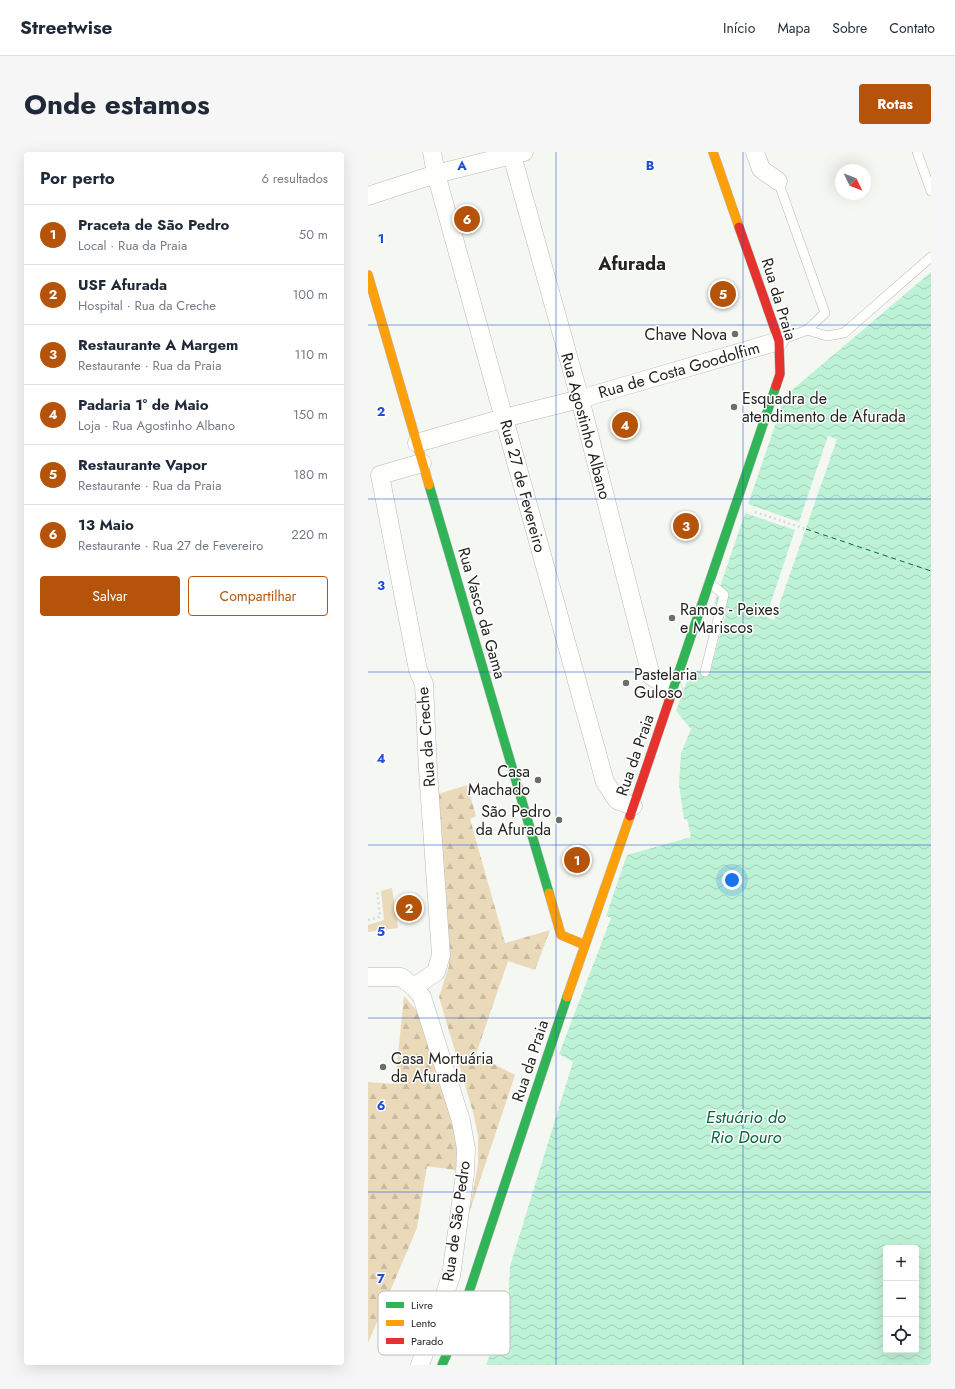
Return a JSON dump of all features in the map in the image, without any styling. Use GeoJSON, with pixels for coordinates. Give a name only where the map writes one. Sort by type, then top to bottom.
{"type":"FeatureCollection","features":[{"type":"Feature","properties":{"kind":"main road","name":"Rua da Praia"},"geometry":{"type":"LineString","coordinates":[[469,1291],[585,945],[780,374],[778,341],[713,152]]}},
{"type":"Feature","properties":{"kind":"main road","name":"Rua Vasco da Gama"},"geometry":{"type":"LineString","coordinates":[[368,275],[561,935],[569,940],[585,945]]}},
{"type":"Feature","properties":{"kind":"main road","name":"Rua da Praia"},"geometry":{"type":"LineString","coordinates":[[442,1365],[446,1355]]}},
{"type":"Feature","properties":{"kind":"street","name":"Rua 27 de Fevereiro"},"geometry":{"type":"LineString","coordinates":[[432,152],[436,174],[605,782],[617,800],[633,806]]}},
{"type":"Feature","properties":{"kind":"street"},"geometry":{"type":"LineString","coordinates":[[755,152],[761,169],[778,181]]}},
{"type":"Feature","properties":{"kind":"street"},"geometry":{"type":"LineString","coordinates":[[368,196],[436,174],[516,153]]}},
{"type":"Feature","properties":{"kind":"street","name":"Rua Agostinho Albano"},"geometry":{"type":"LineString","coordinates":[[516,153],[651,676],[673,689]]}},
{"type":"Feature","properties":{"kind":"street","name":"Rua de Costa Goodolfim"},"geometry":{"type":"LineString","coordinates":[[417,442],[504,418],[580,400],[778,341]]}},
{"type":"Feature","properties":{"kind":"street","name":"Rua da Creche"},"geometry":{"type":"LineString","coordinates":[[414,987],[436,972],[441,955],[428,770],[424,684],[418,670],[380,475],[422,463]]}},
{"type":"Feature","properties":{"kind":"street","name":"Rua de São Pedro"},"geometry":{"type":"LineString","coordinates":[[368,980],[401,977],[414,987],[422,997],[461,1121],[466,1149],[465,1174],[451,1276],[446,1291]]}},
{"type":"Feature","properties":{"kind":"street","name":"Rua de São Pedro"},"geometry":{"type":"LineString","coordinates":[[420,1365],[423,1355]]}},
{"type":"Feature","properties":{"kind":"lane"},"geometry":{"type":"LineString","coordinates":[[917,152],[931,191]]}},
{"type":"Feature","properties":{"kind":"lane"},"geometry":{"type":"LineString","coordinates":[[778,181],[825,313],[807,330],[778,341]]}},
{"type":"Feature","properties":{"kind":"lane"},"geometry":{"type":"LineString","coordinates":[[807,330],[827,336],[844,333],[931,256]]}},
{"type":"Feature","properties":{"kind":"lane"},"geometry":{"type":"LineString","coordinates":[[705,672],[724,595],[709,582]]}},
{"type":"Feature","properties":{"kind":"path"},"geometry":{"type":"LineString","coordinates":[[736,505],[806,529]]}},
{"type":"Feature","properties":{"kind":"path"},"geometry":{"type":"LineString","coordinates":[[368,920],[380,917],[377,890]]}},
{"type":"Feature","properties":{"kind":"green space"},"geometry":{"type":"Polygon","coordinates":[[[467,785],[476,816],[470,819],[505,943],[550,930],[535,970],[508,961],[475,1057],[494,1064],[515,1075],[469,1213],[478,1164],[478,1136],[473,1112],[439,997],[449,966],[449,950],[435,795],[467,785]]]}},
{"type":"Feature","properties":{"kind":"green space"},"geometry":{"type":"Polygon","coordinates":[[[392,888],[398,928],[368,932],[368,925],[384,920],[381,891],[392,888]]]}},
{"type":"Feature","properties":{"kind":"green space"},"geometry":{"type":"Polygon","coordinates":[[[404,996],[419,1013],[451,1118],[461,1171],[427,1166],[417,1228],[390,1291],[378,1291],[378,1320],[368,1343],[368,1082],[395,1084],[404,996]]]}},
{"type":"Feature","properties":{"kind":"water","name":"Estuário do Rio Douro"},"geometry":{"type":"Polygon","coordinates":[[[931,272],[931,1365],[486,1365],[490,1355],[510,1355],[510,1291],[509,1291],[510,1266],[573,1062],[559,1054],[611,918],[606,916],[627,855],[691,837],[687,819],[684,819],[679,785],[681,753],[691,729],[676,711],[691,670],[710,672],[727,609],[714,604],[785,396],[931,272]]]}},
{"type":"Feature","properties":{"kind":"pier"},"geometry":{"type":"Polygon","coordinates":[[[828,436],[837,439],[774,620],[766,617],[795,530],[745,513],[748,504],[799,522],[828,436]]]}},
{"type":"Feature","properties":{"kind":"ferry route"},"geometry":{"type":"LineString","coordinates":[[806,529],[931,571]]}},
{"type":"Feature","properties":{"kind":"traffic: fast"},"geometry":{"type":"LineString","coordinates":[[669,701],[776,386]]}},
{"type":"Feature","properties":{"kind":"traffic: fast"},"geometry":{"type":"LineString","coordinates":[[429,485],[549,893]]}},
{"type":"Feature","properties":{"kind":"traffic: fast"},"geometry":{"type":"LineString","coordinates":[[469,1291],[567,997]]}},
{"type":"Feature","properties":{"kind":"traffic: fast"},"geometry":{"type":"LineString","coordinates":[[442,1365],[446,1355]]}},
{"type":"Feature","properties":{"kind":"traffic: slow"},"geometry":{"type":"LineString","coordinates":[[713,152],[739,227]]}},
{"type":"Feature","properties":{"kind":"traffic: slow"},"geometry":{"type":"LineString","coordinates":[[368,275],[429,485]]}},
{"type":"Feature","properties":{"kind":"traffic: slow"},"geometry":{"type":"LineString","coordinates":[[567,997],[630,816]]}},
{"type":"Feature","properties":{"kind":"traffic: slow"},"geometry":{"type":"LineString","coordinates":[[549,893],[561,935],[585,945]]}},
{"type":"Feature","properties":{"kind":"traffic: jam"},"geometry":{"type":"LineString","coordinates":[[739,227],[779,341],[780,374],[776,386]]}},
{"type":"Feature","properties":{"kind":"traffic: jam"},"geometry":{"type":"LineString","coordinates":[[630,816],[669,701]]}},
{"type":"Feature","properties":{"kind":"place","name":"13 Maio"},"geometry":{"type":"Point","coordinates":[467,219]}},
{"type":"Feature","properties":{"kind":"place","name":"Restaurante Vapor"},"geometry":{"type":"Point","coordinates":[723,294]}},
{"type":"Feature","properties":{"kind":"place","name":"Chave Nova"},"geometry":{"type":"Point","coordinates":[735,334]}},
{"type":"Feature","properties":{"kind":"place","name":"Esquadra de atendimento de Afurada"},"geometry":{"type":"Point","coordinates":[734,407]}},
{"type":"Feature","properties":{"kind":"place","name":"Padaria 1° de Maio"},"geometry":{"type":"Point","coordinates":[625,425]}},
{"type":"Feature","properties":{"kind":"place","name":"Restaurante A Margem"},"geometry":{"type":"Point","coordinates":[686,526]}},
{"type":"Feature","properties":{"kind":"place","name":"Ramos - Peixes e Mariscos"},"geometry":{"type":"Point","coordinates":[672,618]}},
{"type":"Feature","properties":{"kind":"place","name":"Pastelaria Guloso"},"geometry":{"type":"Point","coordinates":[626,683]}},
{"type":"Feature","properties":{"kind":"place","name":"Casa Machado"},"geometry":{"type":"Point","coordinates":[538,780]}},
{"type":"Feature","properties":{"kind":"place","name":"São Pedro da Afurada"},"geometry":{"type":"Point","coordinates":[559,820]}},
{"type":"Feature","properties":{"kind":"place","name":"Praceta de São Pedro"},"geometry":{"type":"Point","coordinates":[577,860]}},
{"type":"Feature","properties":{"kind":"place","name":"USF Afurada"},"geometry":{"type":"Point","coordinates":[409,908]}},
{"type":"Feature","properties":{"kind":"place","name":"Casa Mortuária da Afurada"},"geometry":{"type":"Point","coordinates":[383,1067]}},
{"type":"Feature","properties":{"kind":"district","name":"Afurada"},"geometry":{"type":"Point","coordinates":[632,264]}}]}
